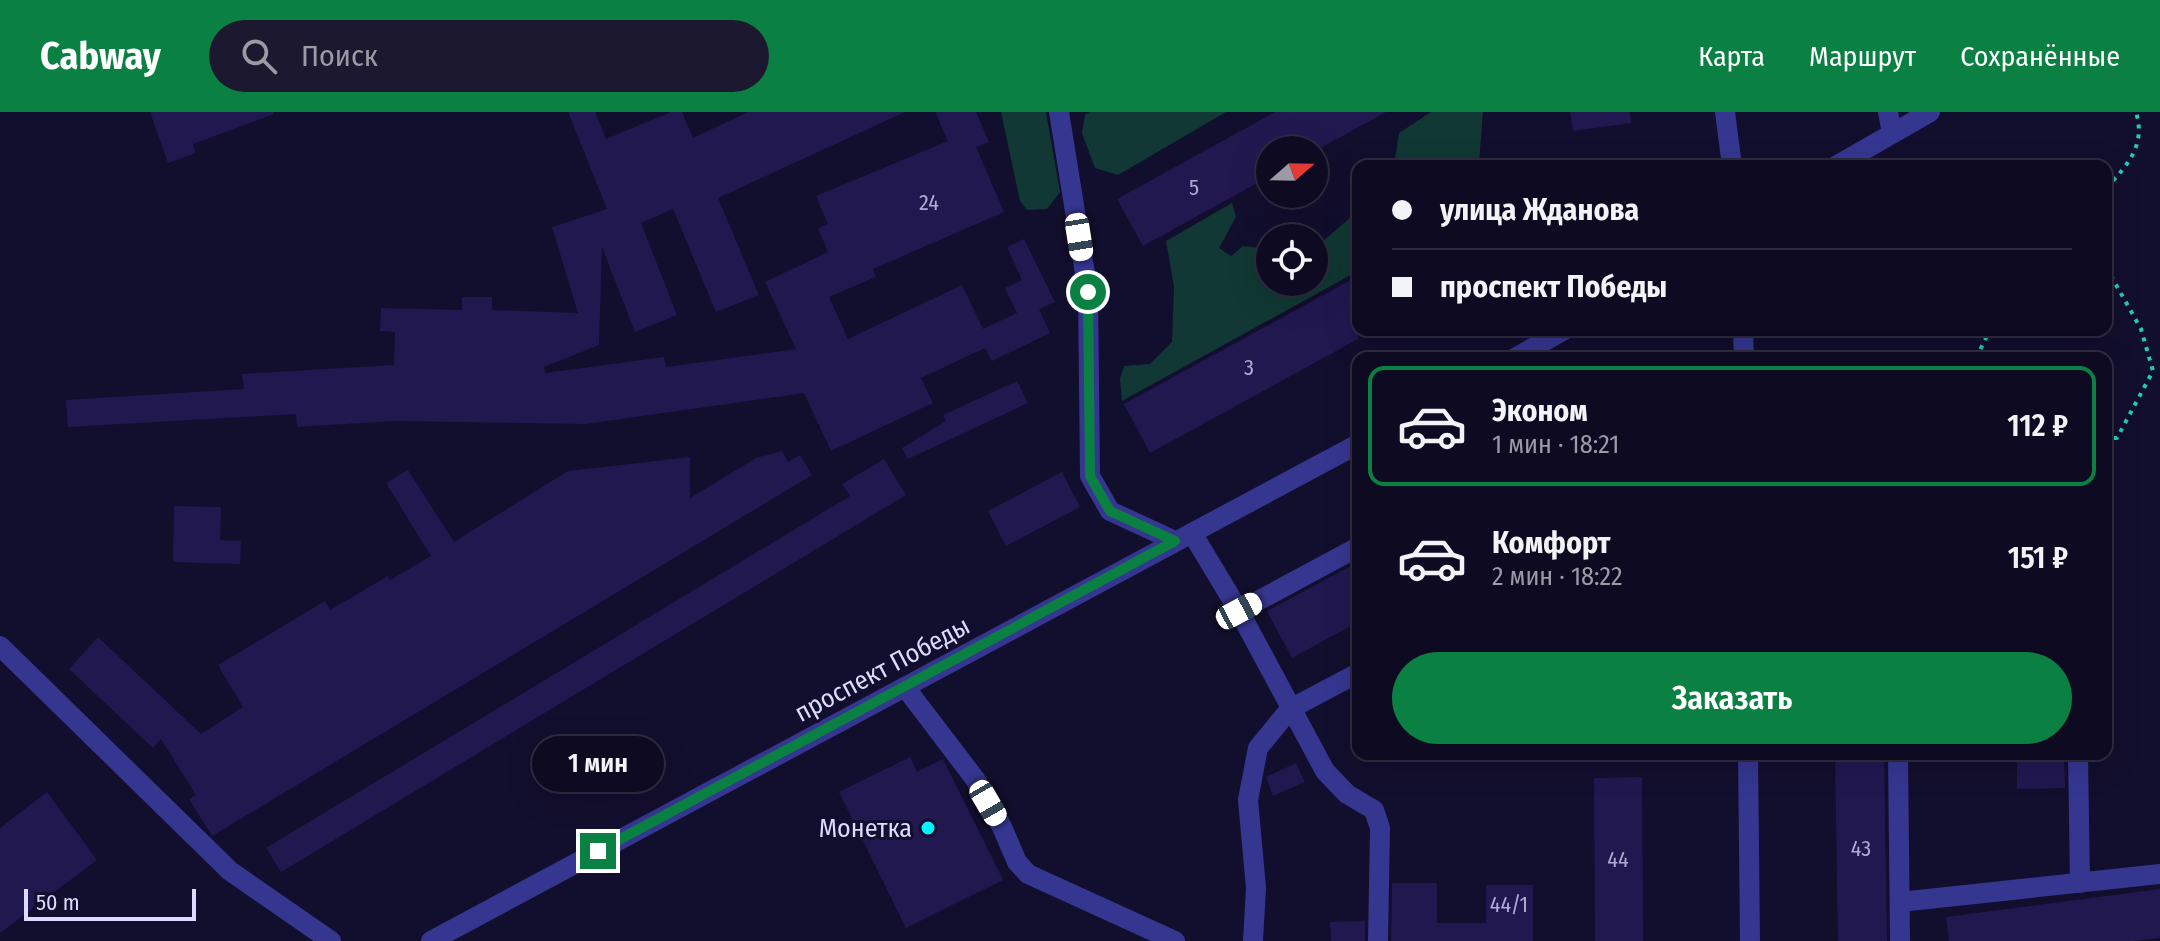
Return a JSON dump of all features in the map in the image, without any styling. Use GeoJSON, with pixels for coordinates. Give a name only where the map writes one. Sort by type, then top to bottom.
{"type":"FeatureCollection","features":[{"type":"Feature","properties":{"kind":"street"},"geometry":{"type":"LineString","coordinates":[[1059,112],[1088,292],[1090,476],[1110,511],[1184,537],[1239,611],[1325,771],[1347,794],[1374,810],[1380,828],[1378,941]]}},
{"type":"Feature","properties":{"kind":"street"},"geometry":{"type":"LineString","coordinates":[[1725,112],[1731,160]]}},
{"type":"Feature","properties":{"kind":"street"},"geometry":{"type":"LineString","coordinates":[[1888,112],[1892,133]]}},
{"type":"Feature","properties":{"kind":"street"},"geometry":{"type":"LineString","coordinates":[[1846,160],[1930,112]]}},
{"type":"Feature","properties":{"kind":"street"},"geometry":{"type":"LineString","coordinates":[[1526,352],[1554,336]]}},
{"type":"Feature","properties":{"kind":"street","name":"проспект Победы"},"geometry":{"type":"LineString","coordinates":[[431,941],[1352,447]]}},
{"type":"Feature","properties":{"kind":"street"},"geometry":{"type":"LineString","coordinates":[[1239,611],[1352,550]]}},
{"type":"Feature","properties":{"kind":"street"},"geometry":{"type":"LineString","coordinates":[[0,646],[230,871],[331,941]]}},
{"type":"Feature","properties":{"kind":"street"},"geometry":{"type":"LineString","coordinates":[[1253,941],[1256,888],[1248,800],[1258,748],[1290,709],[1352,676]]}},
{"type":"Feature","properties":{"kind":"street"},"geometry":{"type":"LineString","coordinates":[[905,687],[975,779],[1002,827],[1017,862],[1028,874],[1175,941]]}},
{"type":"Feature","properties":{"kind":"street"},"geometry":{"type":"LineString","coordinates":[[1748,760],[1750,941]]}},
{"type":"Feature","properties":{"kind":"street"},"geometry":{"type":"LineString","coordinates":[[1898,760],[1900,941]]}},
{"type":"Feature","properties":{"kind":"street"},"geometry":{"type":"LineString","coordinates":[[2078,760],[2080,883]]}},
{"type":"Feature","properties":{"kind":"street"},"geometry":{"type":"LineString","coordinates":[[1900,902],[2160,874]]}},
{"type":"Feature","properties":{"kind":"path"},"geometry":{"type":"LineString","coordinates":[[2112,182],[2130,163],[2141,128],[2136,112]]}},
{"type":"Feature","properties":{"kind":"path"},"geometry":{"type":"LineString","coordinates":[[2112,278],[2141,329],[2153,371],[2117,438],[2112,438]]}},
{"type":"Feature","properties":{"kind":"green space"},"geometry":{"type":"Polygon","coordinates":[[[1001,112],[1046,112],[1060,192],[1047,209],[1027,210],[1020,201],[1001,112]]]}},
{"type":"Feature","properties":{"kind":"green space"},"geometry":{"type":"Polygon","coordinates":[[[1090,112],[1226,112],[1118,175],[1095,168],[1082,133],[1085,115],[1090,112]]]}},
{"type":"Feature","properties":{"kind":"green space"},"geometry":{"type":"Polygon","coordinates":[[[1431,112],[1483,112],[1479,160],[1396,160],[1399,133],[1431,112]]]}},
{"type":"Feature","properties":{"kind":"green space"},"geometry":{"type":"Polygon","coordinates":[[[1232,203],[1236,217],[1219,248],[1231,256],[1243,246],[1256,247],[1256,296],[1313,296],[1122,401],[1120,379],[1124,366],[1150,364],[1172,342],[1174,287],[1166,241],[1232,203]]]}},
{"type":"Feature","properties":{"kind":"green space"},"geometry":{"type":"Polygon","coordinates":[[[1352,216],[1352,274],[1328,288],[1328,237],[1352,216]]]}},
{"type":"Feature","properties":{"kind":"building"},"geometry":{"type":"Polygon","coordinates":[[[150,112],[274,114],[193,144],[196,153],[168,163],[150,112]]]}},
{"type":"Feature","properties":{"kind":"building"},"geometry":{"type":"Polygon","coordinates":[[[568,112],[595,112],[606,139],[671,112],[682,112],[693,138],[748,112],[905,112],[718,198],[759,295],[716,312],[673,209],[641,223],[677,315],[635,332],[602,247],[599,345],[544,367],[545,373],[664,357],[666,367],[796,349],[765,282],[828,252],[818,228],[828,224],[816,196],[948,141],[935,112],[976,112],[989,142],[976,147],[1004,212],[873,269],[876,277],[829,297],[848,339],[962,285],[983,329],[1017,313],[1005,288],[1022,280],[1007,247],[1024,239],[1055,302],[1039,309],[1050,333],[992,361],[985,348],[921,378],[933,403],[831,451],[804,393],[586,424],[393,421],[297,427],[296,414],[68,427],[66,400],[244,389],[242,374],[394,365],[395,332],[380,331],[381,308],[462,310],[462,297],[492,297],[492,310],[578,313],[552,227],[607,209],[568,112]]]}},
{"type":"Feature","properties":{"kind":"building"},"geometry":{"type":"Polygon","coordinates":[[[1275,112],[1386,112],[1328,144],[1328,136],[1256,136],[1256,184],[1143,246],[1117,199],[1275,112]]]}},
{"type":"Feature","properties":{"kind":"building"},"geometry":{"type":"Polygon","coordinates":[[[1570,112],[1630,112],[1631,123],[1573,131],[1570,112]]]}},
{"type":"Feature","properties":{"kind":"building"},"geometry":{"type":"Polygon","coordinates":[[[1352,279],[1352,336],[1358,336],[1358,339],[1150,453],[1124,404],[1321,296],[1328,296],[1328,292],[1352,279]]]}},
{"type":"Feature","properties":{"kind":"building"},"geometry":{"type":"Polygon","coordinates":[[[1017,381],[1028,403],[908,459],[902,448],[946,421],[943,415],[1017,381]]]}},
{"type":"Feature","properties":{"kind":"building"},"geometry":{"type":"Polygon","coordinates":[[[782,451],[788,462],[800,455],[812,475],[212,836],[189,799],[196,795],[161,739],[153,748],[69,669],[98,637],[201,734],[243,707],[218,665],[325,601],[330,610],[388,576],[390,580],[431,556],[386,483],[408,470],[454,542],[568,471],[690,457],[690,498],[756,458],[782,451]]]}},
{"type":"Feature","properties":{"kind":"building"},"geometry":{"type":"Polygon","coordinates":[[[884,459],[906,495],[281,872],[266,848],[850,496],[842,484],[884,459]]]}},
{"type":"Feature","properties":{"kind":"building"},"geometry":{"type":"Polygon","coordinates":[[[1062,472],[1080,507],[1006,546],[988,511],[1062,472]]]}},
{"type":"Feature","properties":{"kind":"building"},"geometry":{"type":"Polygon","coordinates":[[[174,506],[221,507],[220,540],[241,541],[240,564],[173,562],[174,506]]]}},
{"type":"Feature","properties":{"kind":"building"},"geometry":{"type":"Polygon","coordinates":[[[1352,565],[1352,625],[1292,658],[1267,611],[1352,565]]]}},
{"type":"Feature","properties":{"kind":"building"},"geometry":{"type":"Polygon","coordinates":[[[910,757],[917,772],[943,759],[1003,880],[906,928],[839,792],[910,757]]]}},
{"type":"Feature","properties":{"kind":"building"},"geometry":{"type":"Polygon","coordinates":[[[1835,760],[1884,760],[1887,941],[1838,941],[1835,760]]]}},
{"type":"Feature","properties":{"kind":"building"},"geometry":{"type":"Polygon","coordinates":[[[2017,760],[2064,760],[2065,788],[2017,789],[2017,760]]]}},
{"type":"Feature","properties":{"kind":"building"},"geometry":{"type":"Polygon","coordinates":[[[1296,763],[1305,782],[1273,796],[1266,777],[1296,763]]]}},
{"type":"Feature","properties":{"kind":"building"},"geometry":{"type":"Polygon","coordinates":[[[1642,777],[1643,941],[1595,941],[1594,778],[1642,777]]]}},
{"type":"Feature","properties":{"kind":"building"},"geometry":{"type":"Polygon","coordinates":[[[47,792],[97,860],[0,933],[0,828],[47,792]]]}},
{"type":"Feature","properties":{"kind":"building"},"geometry":{"type":"Polygon","coordinates":[[[1392,883],[1437,883],[1437,923],[1486,923],[1486,885],[1533,885],[1533,941],[1391,941],[1392,883]]]}},
{"type":"Feature","properties":{"kind":"building"},"geometry":{"type":"Polygon","coordinates":[[[2160,889],[2160,938],[2134,941],[1949,941],[1946,917],[2160,889]]]}},
{"type":"Feature","properties":{"kind":"building"},"geometry":{"type":"Polygon","coordinates":[[[1365,921],[1365,941],[1331,941],[1330,922],[1365,921]]]}},
{"type":"Feature","properties":{"kind":"place","name":"Монетка"},"geometry":{"type":"Point","coordinates":[928,828]}},
{"type":"Feature","properties":{"kind":"route"},"geometry":{"type":"LineString","coordinates":[[598,851],[1175,541],[1110,511],[1090,476],[1088,292]]}}]}
